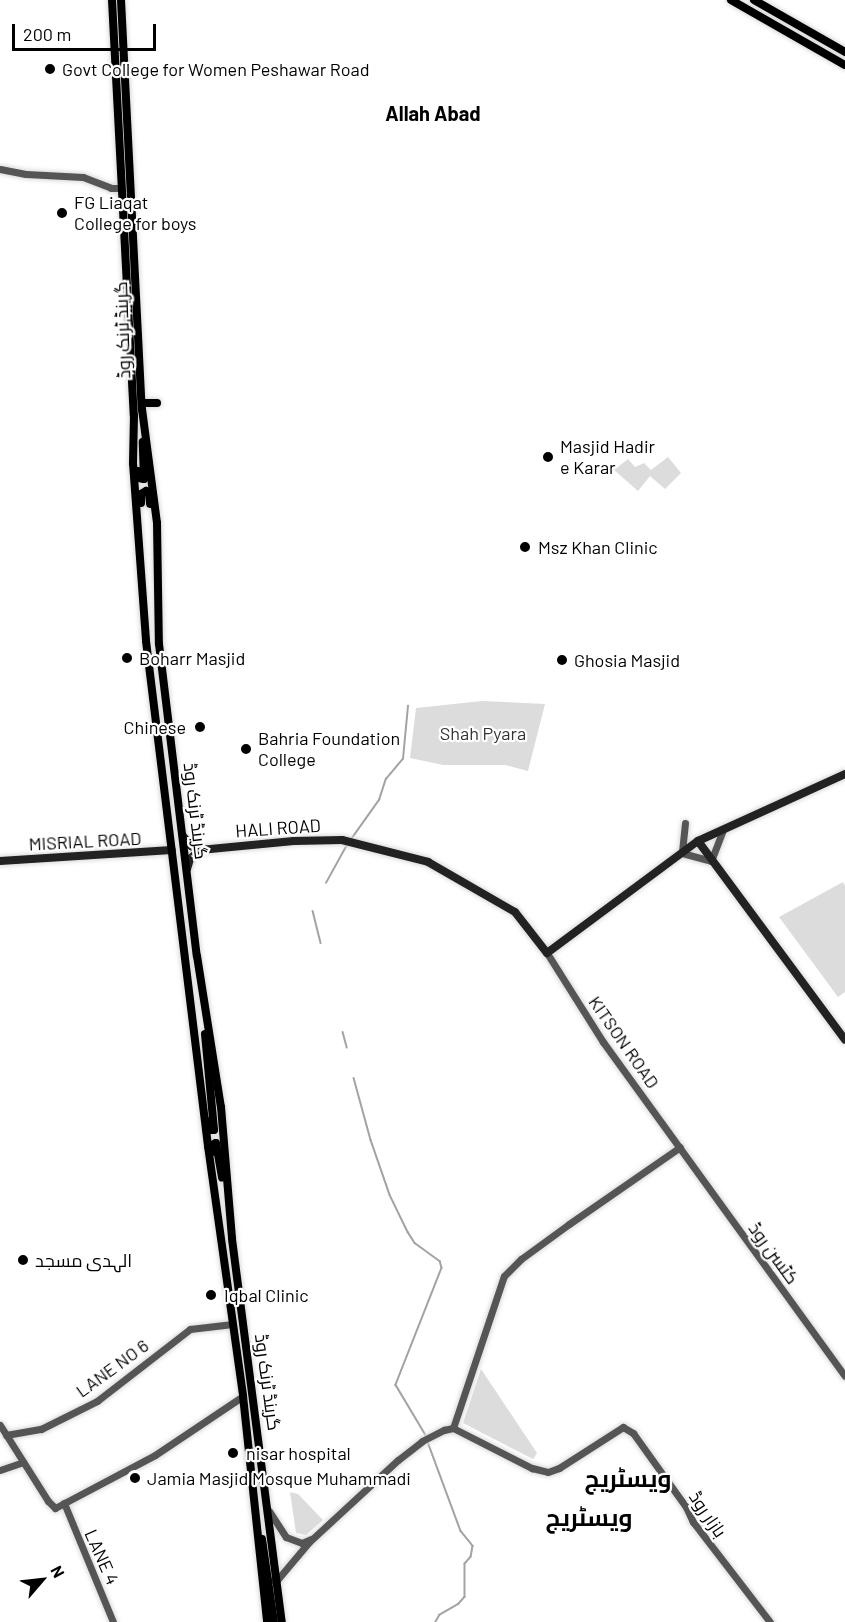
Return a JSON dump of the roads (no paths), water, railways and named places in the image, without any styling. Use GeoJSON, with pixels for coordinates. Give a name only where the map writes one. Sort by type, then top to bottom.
{"type":"FeatureCollection","features":[{"type":"Feature","properties":{"kind":"highway","name":"گرینڈ ٹرنک روڈ"},"geometry":{"type":"LineString","coordinates":[[112,0],[134,426],[133,463],[146,641],[216,1209],[243,1395],[258,1523],[282,1622]]}},
{"type":"Feature","properties":{"kind":"highway","name":"گرینڈ ٹرنک روڈ"},"geometry":{"type":"LineString","coordinates":[[121,0],[142,406],[154,487],[159,644],[201,980],[221,1107],[232,1239],[269,1509],[274,1622]]}},
{"type":"Feature","properties":{"kind":"highway"},"geometry":{"type":"LineString","coordinates":[[731,0],[845,65]]}},
{"type":"Feature","properties":{"kind":"highway"},"geometry":{"type":"LineString","coordinates":[[754,0],[845,52]]}},
{"type":"Feature","properties":{"kind":"highway"},"geometry":{"type":"LineString","coordinates":[[114,38],[118,54],[123,35]]}},
{"type":"Feature","properties":{"kind":"highway"},"geometry":{"type":"LineString","coordinates":[[118,102],[120,72],[123,73],[127,97]]}},
{"type":"Feature","properties":{"kind":"highway"},"geometry":{"type":"LineString","coordinates":[[134,426],[138,476],[142,480],[145,477],[142,406],[157,403]]}},
{"type":"Feature","properties":{"kind":"highway"},"geometry":{"type":"LineString","coordinates":[[143,585],[141,495],[144,491],[149,494],[157,580]]}},
{"type":"Feature","properties":{"kind":"highway"},"geometry":{"type":"LineString","coordinates":[[201,980],[214,1130],[210,1129],[204,1105]]}},
{"type":"Feature","properties":{"kind":"highway"},"geometry":{"type":"LineString","coordinates":[[216,1209],[211,1146],[214,1143],[218,1146],[232,1239]]}},
{"type":"Feature","properties":{"kind":"highway","name":"گرینڈ ٹرنک روڈ"},"geometry":{"type":"LineString","coordinates":[[258,1523],[256,1537],[267,1622]]}},
{"type":"Feature","properties":{"kind":"main road"},"geometry":{"type":"LineString","coordinates":[[547,953],[698,841],[845,774]]}},
{"type":"Feature","properties":{"kind":"main road"},"geometry":{"type":"LineString","coordinates":[[183,836],[191,846],[200,850],[190,859],[187,869]]}},
{"type":"Feature","properties":{"kind":"main road","name":"HALI ROAD"},"geometry":{"type":"LineString","coordinates":[[200,850],[294,841],[342,840],[428,862],[515,912],[547,953]]}},
{"type":"Feature","properties":{"kind":"main road"},"geometry":{"type":"LineString","coordinates":[[698,841],[845,1040]]}},
{"type":"Feature","properties":{"kind":"main road","name":"MISRIAL ROAD"},"geometry":{"type":"LineString","coordinates":[[0,861],[172,850]]}},
{"type":"Feature","properties":{"kind":"street"},"geometry":{"type":"LineString","coordinates":[[0,169],[26,174],[82,177],[111,188],[121,188]]}},
{"type":"Feature","properties":{"kind":"street"},"geometry":{"type":"LineString","coordinates":[[685,823],[682,853],[711,861],[723,829]]}},
{"type":"Feature","properties":{"kind":"street","name":"KITSON ROAD"},"geometry":{"type":"LineString","coordinates":[[547,953],[603,1042],[680,1147]]}},
{"type":"Feature","properties":{"kind":"street"},"geometry":{"type":"LineString","coordinates":[[273,1580],[314,1538],[422,1441],[453,1428],[504,1276],[530,1252],[680,1147]]}},
{"type":"Feature","properties":{"kind":"street","name":"کٹسن روڈ"},"geometry":{"type":"LineString","coordinates":[[680,1147],[845,1376]]}},
{"type":"Feature","properties":{"kind":"street","name":"LANE NO 6"},"geometry":{"type":"LineString","coordinates":[[6,1435],[41,1429],[97,1401],[190,1329],[233,1324]]}},
{"type":"Feature","properties":{"kind":"street"},"geometry":{"type":"LineString","coordinates":[[0,1425],[48,1501],[56,1508],[155,1455],[243,1395]]}},
{"type":"Feature","properties":{"kind":"street","name":"بازار روڈ"},"geometry":{"type":"LineString","coordinates":[[453,1428],[532,1468],[548,1472],[575,1458],[620,1427],[633,1433],[686,1507],[693,1522],[770,1622]]}},
{"type":"Feature","properties":{"kind":"street"},"geometry":{"type":"LineString","coordinates":[[0,1470],[23,1462]]}},
{"type":"Feature","properties":{"kind":"street","name":"LANE 4"},"geometry":{"type":"LineString","coordinates":[[64,1503],[113,1622]]}},
{"type":"Feature","properties":{"kind":"street"},"geometry":{"type":"LineString","coordinates":[[269,1509],[271,1517],[286,1537],[302,1543],[314,1538]]}},
{"type":"Feature","properties":{"kind":"waterway"},"geometry":{"type":"LineString","coordinates":[[352,838],[379,800],[386,779],[403,759],[408,706]]}},
{"type":"Feature","properties":{"kind":"waterway"},"geometry":{"type":"LineString","coordinates":[[326,883],[347,845]]}},
{"type":"Feature","properties":{"kind":"waterway"},"geometry":{"type":"LineString","coordinates":[[313,911],[321,943]]}},
{"type":"Feature","properties":{"kind":"waterway"},"geometry":{"type":"LineString","coordinates":[[343,1032],[347,1047]]}},
{"type":"Feature","properties":{"kind":"waterway"},"geometry":{"type":"LineString","coordinates":[[354,1078],[371,1140],[390,1195],[415,1243],[440,1261],[442,1268],[396,1385],[427,1437]]}},
{"type":"Feature","properties":{"kind":"waterway"},"geometry":{"type":"LineString","coordinates":[[428,1442],[461,1531],[473,1546],[471,1557],[465,1564],[465,1597],[459,1604],[440,1615],[436,1622]]}},
{"type":"Feature","properties":{"kind":"place","name":"Govt College for Women Peshawar Road"},"geometry":{"type":"Point","coordinates":[50,69]}},
{"type":"Feature","properties":{"kind":"place","name":"FG Liaqat College for boys"},"geometry":{"type":"Point","coordinates":[62,213]}},
{"type":"Feature","properties":{"kind":"place","name":"Masjid Hadir e Karar"},"geometry":{"type":"Point","coordinates":[548,457]}},
{"type":"Feature","properties":{"kind":"place","name":"Msz Khan Clinic"},"geometry":{"type":"Point","coordinates":[525,547]}},
{"type":"Feature","properties":{"kind":"place","name":"Boharr Masjid"},"geometry":{"type":"Point","coordinates":[127,658]}},
{"type":"Feature","properties":{"kind":"place","name":"Ghosia Masjid"},"geometry":{"type":"Point","coordinates":[562,660]}},
{"type":"Feature","properties":{"kind":"place","name":"Chinese"},"geometry":{"type":"Point","coordinates":[200,727]}},
{"type":"Feature","properties":{"kind":"place","name":"Bahria Foundation College"},"geometry":{"type":"Point","coordinates":[246,749]}},
{"type":"Feature","properties":{"kind":"place","name":"الہدی مسجد"},"geometry":{"type":"Point","coordinates":[23,1260]}},
{"type":"Feature","properties":{"kind":"place","name":"Iqbal Clinic"},"geometry":{"type":"Point","coordinates":[211,1295]}},
{"type":"Feature","properties":{"kind":"place","name":"nisar hospital"},"geometry":{"type":"Point","coordinates":[233,1453]}},
{"type":"Feature","properties":{"kind":"place","name":"Jamia Masjid Mosque Muhammadi"},"geometry":{"type":"Point","coordinates":[135,1478]}},
{"type":"Feature","properties":{"kind":"district","name":"Allah Abad"},"geometry":{"type":"Point","coordinates":[433,113]}},
{"type":"Feature","properties":{"kind":"district","name":"ویسٹریج"},"geometry":{"type":"Point","coordinates":[628,1478]}},
{"type":"Feature","properties":{"kind":"district","name":"ویسٹریج"},"geometry":{"type":"Point","coordinates":[589,1517]}},
{"type":"Feature","properties":{"kind":"park label","name":"Shah Pyara"},"geometry":{"type":"Point","coordinates":[483,733]}}]}
